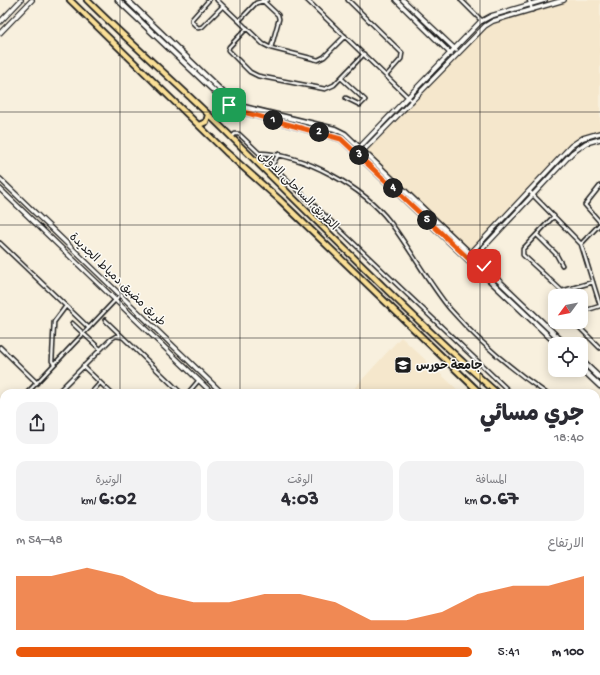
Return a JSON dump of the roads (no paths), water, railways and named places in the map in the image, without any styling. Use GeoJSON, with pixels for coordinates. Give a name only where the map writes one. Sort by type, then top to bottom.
{"type":"FeatureCollection","features":[{"type":"Feature","properties":{"kind":"highway","name":"الطريق الساحلى الدولى"},"geometry":{"type":"LineString","coordinates":[[70,0],[476,389]]}},
{"type":"Feature","properties":{"kind":"highway","name":"الطريق الساحلى الدولى"},"geometry":{"type":"LineString","coordinates":[[87,0],[130,44],[208,115],[347,252],[493,389]]}},
{"type":"Feature","properties":{"kind":"highway"},"geometry":{"type":"LineString","coordinates":[[200,125],[206,122],[208,115]]}},
{"type":"Feature","properties":{"kind":"main road"},"geometry":{"type":"LineString","coordinates":[[118,0],[232,108],[335,136],[357,154],[471,261],[549,337]]}},
{"type":"Feature","properties":{"kind":"main road"},"geometry":{"type":"LineString","coordinates":[[127,0],[234,103],[244,107],[337,130],[348,136],[558,337]]}},
{"type":"Feature","properties":{"kind":"main road"},"geometry":{"type":"LineString","coordinates":[[588,367],[600,378]]}},
{"type":"Feature","properties":{"kind":"main road"},"geometry":{"type":"LineString","coordinates":[[588,375],[600,386]]}},
{"type":"Feature","properties":{"kind":"street"},"geometry":{"type":"LineString","coordinates":[[0,22],[21,0]]}},
{"type":"Feature","properties":{"kind":"street"},"geometry":{"type":"LineString","coordinates":[[0,33],[32,0]]}},
{"type":"Feature","properties":{"kind":"street"},"geometry":{"type":"LineString","coordinates":[[209,0],[192,19],[192,22],[197,27],[202,27],[223,6]]}},
{"type":"Feature","properties":{"kind":"street"},"geometry":{"type":"LineString","coordinates":[[217,0],[264,45],[271,48],[318,60],[324,57],[345,36]]}},
{"type":"Feature","properties":{"kind":"street"},"geometry":{"type":"LineString","coordinates":[[240,21],[256,3],[264,0],[278,15],[279,19],[271,48]]}},
{"type":"Feature","properties":{"kind":"street"},"geometry":{"type":"LineString","coordinates":[[308,0],[412,101]]}},
{"type":"Feature","properties":{"kind":"street"},"geometry":{"type":"LineString","coordinates":[[348,0],[402,53],[401,59],[386,76]]}},
{"type":"Feature","properties":{"kind":"street"},"geometry":{"type":"LineString","coordinates":[[396,0],[454,57]]}},
{"type":"Feature","properties":{"kind":"street"},"geometry":{"type":"LineString","coordinates":[[403,0],[458,52]]}},
{"type":"Feature","properties":{"kind":"street"},"geometry":{"type":"LineString","coordinates":[[461,0],[482,21]]}},
{"type":"Feature","properties":{"kind":"street"},"geometry":{"type":"LineString","coordinates":[[529,0],[532,10]]}},
{"type":"Feature","properties":{"kind":"street"},"geometry":{"type":"LineString","coordinates":[[357,154],[408,97],[482,21],[545,0]]}},
{"type":"Feature","properties":{"kind":"street"},"geometry":{"type":"LineString","coordinates":[[361,149],[412,101],[458,52],[487,24],[564,0]]}},
{"type":"Feature","properties":{"kind":"street"},"geometry":{"type":"LineString","coordinates":[[427,31],[431,27]]}},
{"type":"Feature","properties":{"kind":"street"},"geometry":{"type":"LineString","coordinates":[[247,28],[228,50],[253,74],[323,89],[331,87],[364,54]]}},
{"type":"Feature","properties":{"kind":"street"},"geometry":{"type":"LineString","coordinates":[[341,78],[365,100],[360,105],[346,98]]}},
{"type":"Feature","properties":{"kind":"street"},"geometry":{"type":"LineString","coordinates":[[466,257],[571,146],[583,138],[600,132]]}},
{"type":"Feature","properties":{"kind":"street"},"geometry":{"type":"LineString","coordinates":[[231,138],[235,134],[239,134],[260,152],[508,389]]}},
{"type":"Feature","properties":{"kind":"street"},"geometry":{"type":"LineString","coordinates":[[471,261],[575,150],[586,143],[600,139]]}},
{"type":"Feature","properties":{"kind":"street"},"geometry":{"type":"LineString","coordinates":[[260,152],[279,154],[298,160],[327,172],[360,193],[388,220],[435,289],[465,325],[501,359],[541,389]]}},
{"type":"Feature","properties":{"kind":"street"},"geometry":{"type":"LineString","coordinates":[[272,165],[279,154]]}},
{"type":"Feature","properties":{"kind":"street","name":"طريق مضيق دمياط الجديدة"},"geometry":{"type":"LineString","coordinates":[[0,179],[218,389]]}},
{"type":"Feature","properties":{"kind":"street"},"geometry":{"type":"LineString","coordinates":[[581,244],[600,223],[586,208],[585,204],[600,186]]}},
{"type":"Feature","properties":{"kind":"street","name":"طريق مضيق دمياط الجديدة"},"geometry":{"type":"LineString","coordinates":[[0,189],[208,389]]}},
{"type":"Feature","properties":{"kind":"street"},"geometry":{"type":"LineString","coordinates":[[529,191],[581,244],[600,306],[588,310]]}},
{"type":"Feature","properties":{"kind":"street"},"geometry":{"type":"LineString","coordinates":[[25,213],[30,208]]}},
{"type":"Feature","properties":{"kind":"street"},"geometry":{"type":"LineString","coordinates":[[554,216],[524,249],[522,254],[559,289],[565,291],[593,282]]}},
{"type":"Feature","properties":{"kind":"street"},"geometry":{"type":"LineString","coordinates":[[537,235],[556,254],[562,265]]}},
{"type":"Feature","properties":{"kind":"street"},"geometry":{"type":"LineString","coordinates":[[0,243],[89,328]]}},
{"type":"Feature","properties":{"kind":"street"},"geometry":{"type":"LineString","coordinates":[[31,389],[120,294]]}},
{"type":"Feature","properties":{"kind":"street"},"geometry":{"type":"LineString","coordinates":[[54,364],[52,361],[53,324],[56,317],[66,306]]}},
{"type":"Feature","properties":{"kind":"street"},"geometry":{"type":"LineString","coordinates":[[105,320],[177,389]]}},
{"type":"Feature","properties":{"kind":"street"},"geometry":{"type":"LineString","coordinates":[[72,323],[100,349]]}},
{"type":"Feature","properties":{"kind":"street"},"geometry":{"type":"LineString","coordinates":[[581,329],[600,348]]}},
{"type":"Feature","properties":{"kind":"street"},"geometry":{"type":"LineString","coordinates":[[61,389],[111,338],[116,336],[123,337]]}},
{"type":"Feature","properties":{"kind":"street"},"geometry":{"type":"LineString","coordinates":[[0,347],[37,383]]}},
{"type":"Feature","properties":{"kind":"street"},"geometry":{"type":"LineString","coordinates":[[83,366],[106,389]]}},
{"type":"Feature","properties":{"kind":"street"},"geometry":{"type":"LineString","coordinates":[[191,389],[199,380]]}},
{"type":"Feature","properties":{"kind":"street"},"geometry":{"type":"LineString","coordinates":[[95,389],[100,383]]}},
{"type":"Feature","properties":{"kind":"place","name":"جامعة حورس"},"geometry":{"type":"Point","coordinates":[403,365]}}]}
